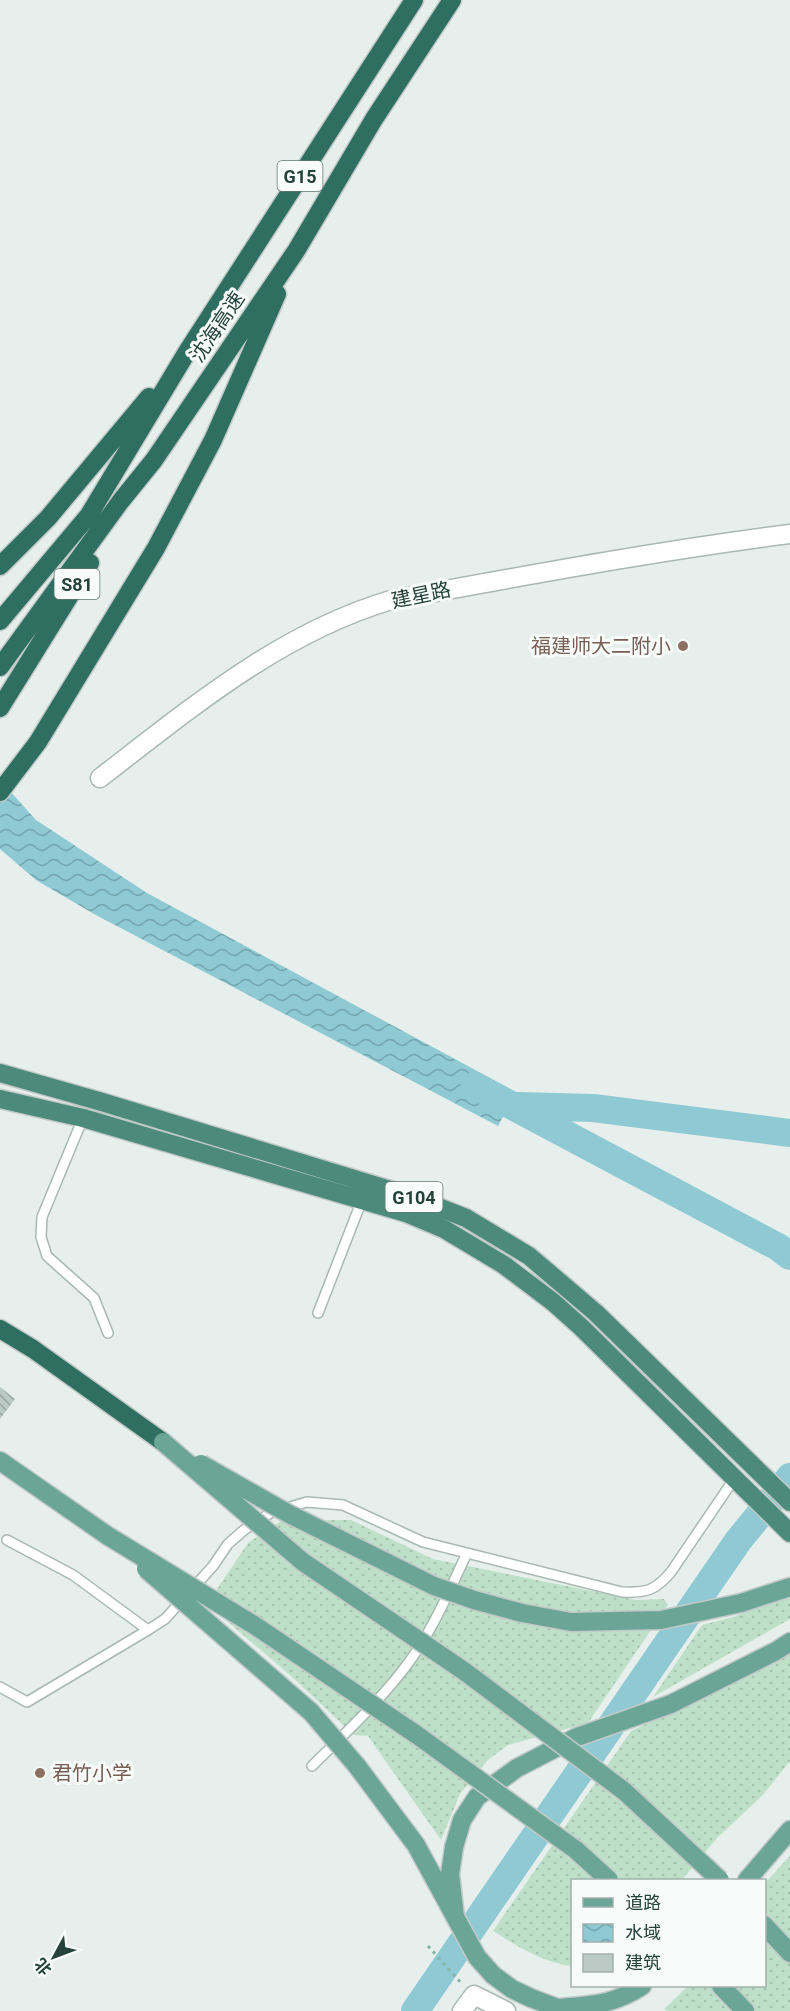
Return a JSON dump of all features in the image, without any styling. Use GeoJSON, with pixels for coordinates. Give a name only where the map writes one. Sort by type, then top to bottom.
{"type":"FeatureCollection","features":[{"type":"Feature","properties":{"kind":"highway","name":"沈海高速"},"geometry":{"type":"LineString","coordinates":[[0,621],[89,515],[186,352],[414,0]]}},
{"type":"Feature","properties":{"kind":"highway","name":"沈海高速"},"geometry":{"type":"LineString","coordinates":[[0,667],[120,502],[154,460],[296,251],[374,119],[452,0]]}},
{"type":"Feature","properties":{"kind":"highway"},"geometry":{"type":"LineString","coordinates":[[0,792],[38,742],[156,548],[213,440],[296,251]]}},
{"type":"Feature","properties":{"kind":"highway"},"geometry":{"type":"LineString","coordinates":[[0,566],[48,518],[186,352]]}},
{"type":"Feature","properties":{"kind":"highway","name":"S81"},"geometry":{"type":"LineString","coordinates":[[0,708],[154,460]]}},
{"type":"Feature","properties":{"kind":"highway","name":"G104"},"geometry":{"type":"LineString","coordinates":[[0,1073],[399,1192],[466,1218],[529,1256],[560,1281],[596,1313],[790,1502]]}},
{"type":"Feature","properties":{"kind":"highway","name":"G104"},"geometry":{"type":"LineString","coordinates":[[0,1099],[83,1118],[362,1200],[444,1229],[504,1264],[553,1302],[786,1530]]}},
{"type":"Feature","properties":{"kind":"highway"},"geometry":{"type":"LineString","coordinates":[[0,1316],[33,1349]]}},
{"type":"Feature","properties":{"kind":"highway"},"geometry":{"type":"LineString","coordinates":[[0,1329],[33,1349],[163,1442]]}},
{"type":"Feature","properties":{"kind":"main road"},"geometry":{"type":"LineString","coordinates":[[163,1442],[289,1514],[434,1586],[522,1613],[571,1622],[661,1620],[741,1603],[790,1587]]}},
{"type":"Feature","properties":{"kind":"main road"},"geometry":{"type":"LineString","coordinates":[[163,1442],[303,1562],[464,1671],[624,1791],[718,1879]]}},
{"type":"Feature","properties":{"kind":"main road"},"geometry":{"type":"LineString","coordinates":[[0,1461],[108,1536],[254,1625],[417,1735],[576,1850],[607,1879]]}},
{"type":"Feature","properties":{"kind":"main road"},"geometry":{"type":"LineString","coordinates":[[108,1536],[311,1712],[357,1766],[416,1845],[465,1939],[477,1958],[493,1975],[512,1989],[562,2010],[624,1998],[640,1987]]}},
{"type":"Feature","properties":{"kind":"main road"},"geometry":{"type":"LineString","coordinates":[[455,1917],[450,1874],[454,1847],[462,1820],[477,1797],[517,1768],[577,1737],[671,1704],[790,1642]]}},
{"type":"Feature","properties":{"kind":"main road"},"geometry":{"type":"LineString","coordinates":[[749,1879],[790,1830]]}},
{"type":"Feature","properties":{"kind":"main road"},"geometry":{"type":"LineString","coordinates":[[766,1926],[790,1953]]}},
{"type":"Feature","properties":{"kind":"main road"},"geometry":{"type":"LineString","coordinates":[[722,1987],[745,2011]]}},
{"type":"Feature","properties":{"kind":"street","name":"建星路"},"geometry":{"type":"LineString","coordinates":[[100,778],[256,662],[295,640],[371,606],[391,600],[541,572],[704,545],[790,534]]}},
{"type":"Feature","properties":{"kind":"street"},"geometry":{"type":"LineString","coordinates":[[462,2011],[474,1995],[506,2011]]}},
{"type":"Feature","properties":{"kind":"lane"},"geometry":{"type":"LineString","coordinates":[[83,1118],[42,1217],[41,1237],[47,1256],[94,1298],[108,1333]]}},
{"type":"Feature","properties":{"kind":"lane"},"geometry":{"type":"LineString","coordinates":[[318,1313],[362,1200]]}},
{"type":"Feature","properties":{"kind":"lane"},"geometry":{"type":"LineString","coordinates":[[0,1687],[27,1702],[148,1630],[165,1619],[213,1566],[228,1544],[244,1530],[272,1512],[307,1502],[344,1505],[423,1542],[622,1592],[643,1593],[660,1585],[671,1572],[734,1479]]}},
{"type":"Feature","properties":{"kind":"lane"},"geometry":{"type":"LineString","coordinates":[[8,1540],[73,1575],[148,1630]]}},
{"type":"Feature","properties":{"kind":"lane"},"geometry":{"type":"LineString","coordinates":[[312,1766],[404,1669],[436,1618],[467,1553]]}},
{"type":"Feature","properties":{"kind":"path"},"geometry":{"type":"LineString","coordinates":[[428,1946],[466,1987]]}},
{"type":"Feature","properties":{"kind":"green space"},"geometry":{"type":"Polygon","coordinates":[[[283,1520],[351,1520],[433,1559],[636,1600],[664,1599],[668,1605],[588,1723],[508,1745],[488,1760],[460,1794],[441,1840],[368,1736],[354,1735],[292,1677],[207,1604],[248,1543],[283,1520]]]}},
{"type":"Feature","properties":{"kind":"green space"},"geometry":{"type":"Polygon","coordinates":[[[790,1595],[790,1619],[653,1697],[702,1625],[733,1617],[790,1595]]]}},
{"type":"Feature","properties":{"kind":"green space"},"geometry":{"type":"Polygon","coordinates":[[[790,1649],[790,1761],[762,1796],[717,1838],[683,1879],[571,1879],[571,1966],[541,1958],[493,1931],[631,1731],[733,1684],[790,1649]]]}},
{"type":"Feature","properties":{"kind":"green space"},"geometry":{"type":"Polygon","coordinates":[[[790,1856],[790,2011],[667,2011],[664,2009],[687,1987],[766,1987],[766,1882],[790,1856]]]}},
{"type":"Feature","properties":{"kind":"water"},"geometry":{"type":"Polygon","coordinates":[[[0,780],[36,820],[147,893],[516,1092],[498,1126],[94,914],[36,880],[0,849],[0,780]]]}},
{"type":"Feature","properties":{"kind":"building"},"geometry":{"type":"Polygon","coordinates":[[[0,1387],[15,1399],[0,1419],[0,1387]]]}},
{"type":"Feature","properties":{"kind":"waterway"},"geometry":{"type":"LineString","coordinates":[[475,1086],[778,1247],[790,1256]]}},
{"type":"Feature","properties":{"kind":"waterway"},"geometry":{"type":"LineString","coordinates":[[518,1106],[593,1108],[790,1133]]}},
{"type":"Feature","properties":{"kind":"waterway"},"geometry":{"type":"LineString","coordinates":[[415,2011],[738,1541],[790,1477]]}},
{"type":"Feature","properties":{"kind":"place","name":"福建师大二附小"},"geometry":{"type":"Point","coordinates":[683,646]}},
{"type":"Feature","properties":{"kind":"place","name":"君竹小学"},"geometry":{"type":"Point","coordinates":[40,1773]}}]}
